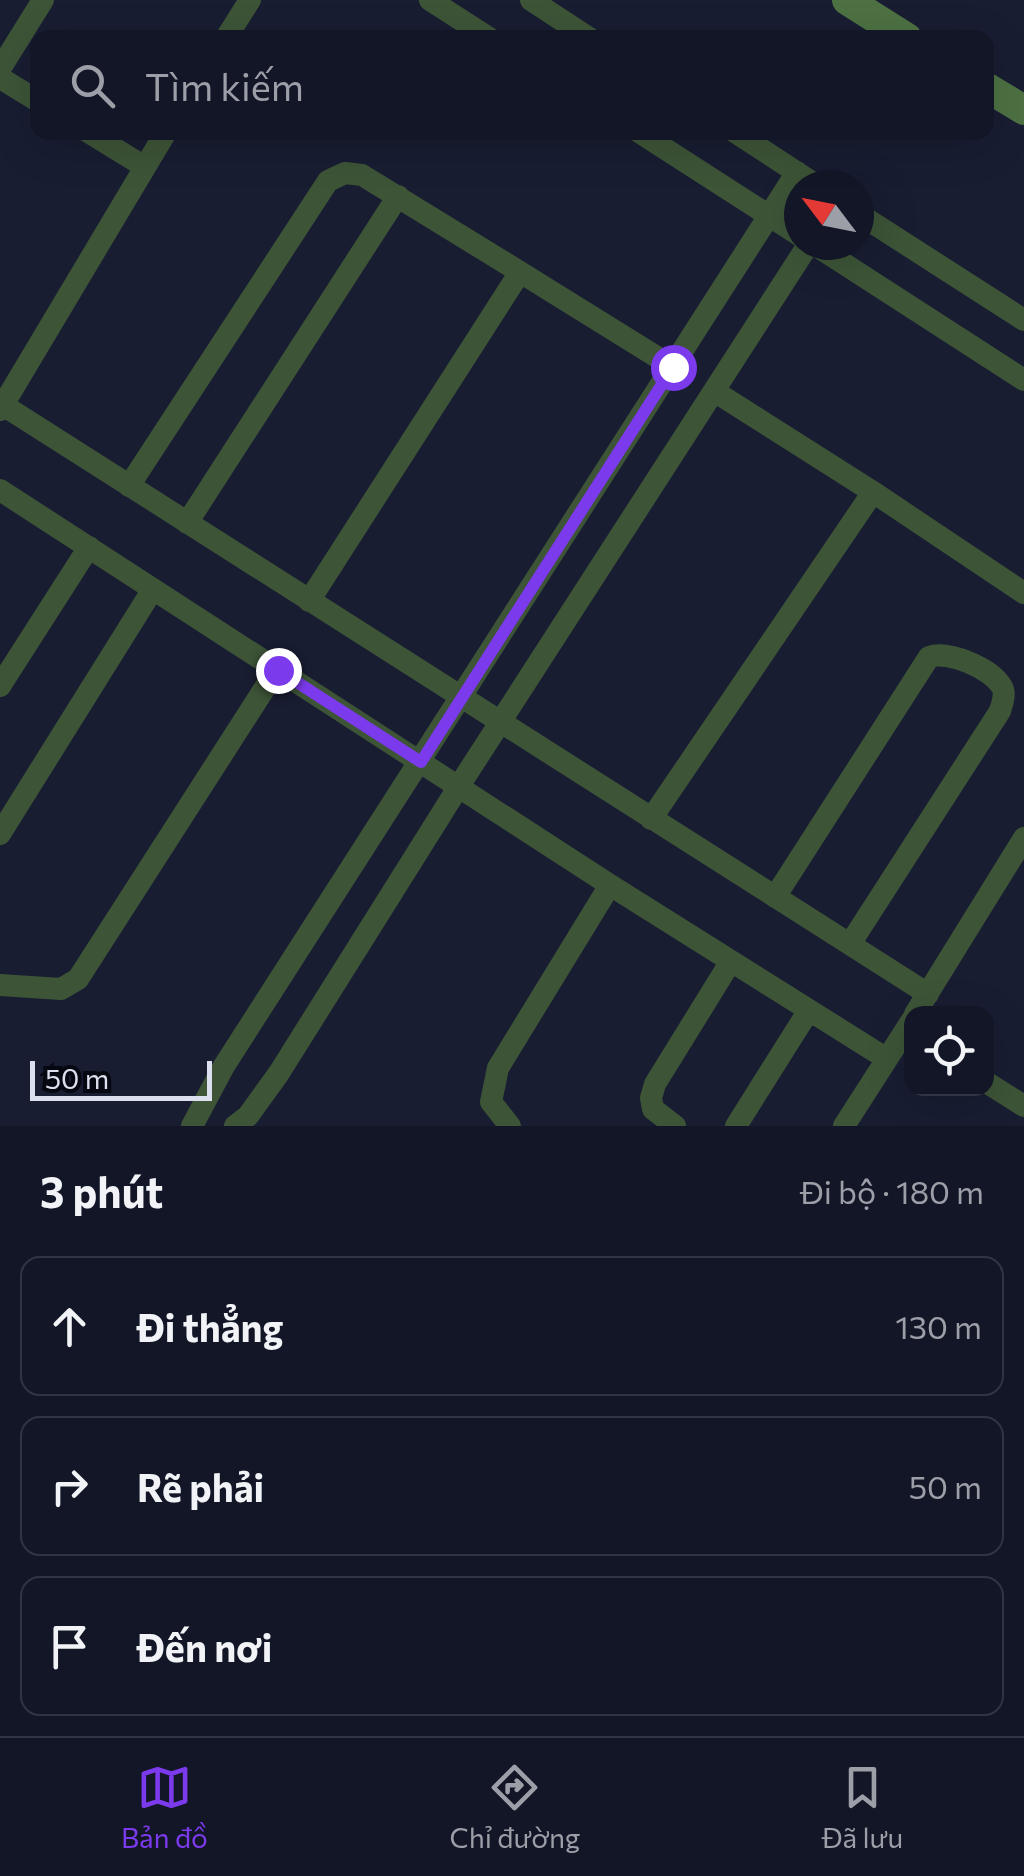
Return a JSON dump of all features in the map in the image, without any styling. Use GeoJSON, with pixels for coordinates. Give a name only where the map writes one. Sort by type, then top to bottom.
{"type":"FeatureCollection","features":[{"type":"Feature","properties":{"kind":"main road"},"geometry":{"type":"LineString","coordinates":[[846,0],[894,30]]}},
{"type":"Feature","properties":{"kind":"main road"},"geometry":{"type":"LineString","coordinates":[[994,91],[1024,110]]}},
{"type":"Feature","properties":{"kind":"street"},"geometry":{"type":"LineString","coordinates":[[0,68],[44,0]]}},
{"type":"Feature","properties":{"kind":"street"},"geometry":{"type":"LineString","coordinates":[[231,30],[250,0]]}},
{"type":"Feature","properties":{"kind":"street"},"geometry":{"type":"LineString","coordinates":[[430,0],[477,30]]}},
{"type":"Feature","properties":{"kind":"street"},"geometry":{"type":"LineString","coordinates":[[531,0],[576,30]]}},
{"type":"Feature","properties":{"kind":"street"},"geometry":{"type":"LineString","coordinates":[[0,78],[30,97]]}},
{"type":"Feature","properties":{"kind":"street"},"geometry":{"type":"LineString","coordinates":[[101,140],[144,167]]}},
{"type":"Feature","properties":{"kind":"street"},"geometry":{"type":"LineString","coordinates":[[161,140],[2,408],[850,944],[904,1006]]}},
{"type":"Feature","properties":{"kind":"street"},"geometry":{"type":"LineString","coordinates":[[650,140],[784,226]]}},
{"type":"Feature","properties":{"kind":"street"},"geometry":{"type":"LineString","coordinates":[[747,140],[792,170]]}},
{"type":"Feature","properties":{"kind":"street"},"geometry":{"type":"LineString","coordinates":[[129,486],[328,181],[345,173],[362,174],[673,367]]}},
{"type":"Feature","properties":{"kind":"street"},"geometry":{"type":"LineString","coordinates":[[187,523],[398,196]]}},
{"type":"Feature","properties":{"kind":"street"},"geometry":{"type":"LineString","coordinates":[[192,1126],[224,1066],[769,216],[784,201]]}},
{"type":"Feature","properties":{"kind":"street"},"geometry":{"type":"LineString","coordinates":[[874,224],[1024,320]]}},
{"type":"Feature","properties":{"kind":"street"},"geometry":{"type":"LineString","coordinates":[[235,1126],[248,1116],[279,1073],[458,786],[801,260]]}},
{"type":"Feature","properties":{"kind":"street"},"geometry":{"type":"LineString","coordinates":[[835,260],[1024,380]]}},
{"type":"Feature","properties":{"kind":"street"},"geometry":{"type":"LineString","coordinates":[[309,601],[520,272]]}},
{"type":"Feature","properties":{"kind":"street"},"geometry":{"type":"LineString","coordinates":[[714,391],[1024,593]]}},
{"type":"Feature","properties":{"kind":"street"},"geometry":{"type":"LineString","coordinates":[[0,490],[610,885],[887,1059]]}},
{"type":"Feature","properties":{"kind":"street"},"geometry":{"type":"LineString","coordinates":[[651,819],[873,492]]}},
{"type":"Feature","properties":{"kind":"street"},"geometry":{"type":"LineString","coordinates":[[0,686],[89,548]]}},
{"type":"Feature","properties":{"kind":"street"},"geometry":{"type":"LineString","coordinates":[[0,834],[153,589]]}},
{"type":"Feature","properties":{"kind":"street"},"geometry":{"type":"LineString","coordinates":[[775,897],[929,657],[942,653],[956,656],[991,677],[1002,687],[1000,711],[850,944]]}},
{"type":"Feature","properties":{"kind":"street"},"geometry":{"type":"LineString","coordinates":[[0,986],[61,989],[78,978],[278,670]]}},
{"type":"Feature","properties":{"kind":"street"},"geometry":{"type":"LineString","coordinates":[[921,1006],[1024,838]]}},
{"type":"Feature","properties":{"kind":"street"},"geometry":{"type":"LineString","coordinates":[[510,1126],[491,1102],[498,1068],[610,885]]}},
{"type":"Feature","properties":{"kind":"street"},"geometry":{"type":"LineString","coordinates":[[675,1126],[653,1109],[655,1084],[731,961]]}},
{"type":"Feature","properties":{"kind":"street"},"geometry":{"type":"LineString","coordinates":[[736,1126],[809,1010]]}},
{"type":"Feature","properties":{"kind":"street"},"geometry":{"type":"LineString","coordinates":[[844,1126],[904,1033]]}},
{"type":"Feature","properties":{"kind":"street"},"geometry":{"type":"LineString","coordinates":[[994,1087],[1024,1106]]}},
{"type":"Feature","properties":{"kind":"route"},"geometry":{"type":"LineString","coordinates":[[278,670],[421,762],[673,367]]}}]}
